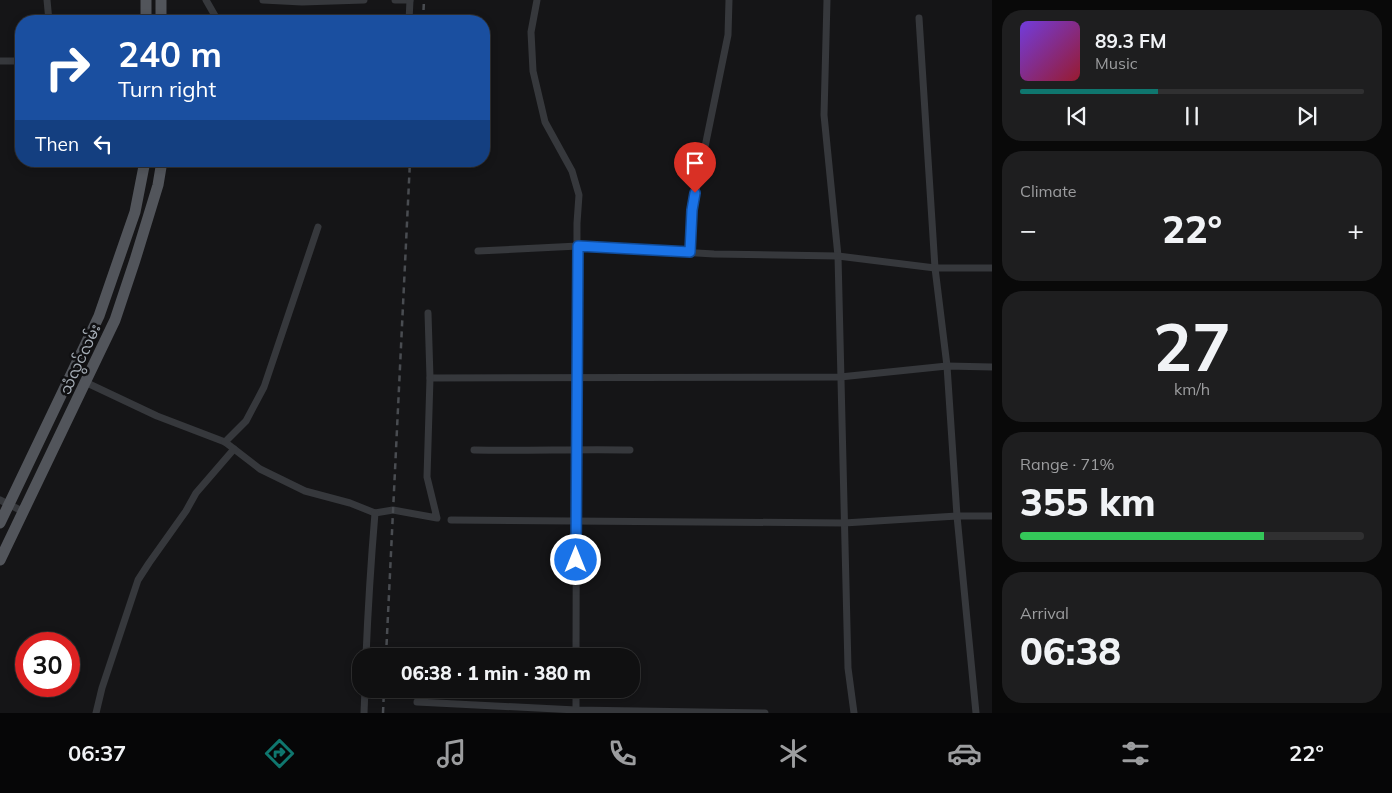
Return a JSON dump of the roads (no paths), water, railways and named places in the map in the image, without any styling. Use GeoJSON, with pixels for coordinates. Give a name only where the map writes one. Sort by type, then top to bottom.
{"type":"FeatureCollection","features":[{"type":"Feature","properties":{"kind":"main road"},"geometry":{"type":"LineString","coordinates":[[146,0],[146,15]]}},
{"type":"Feature","properties":{"kind":"main road"},"geometry":{"type":"LineString","coordinates":[[161,0],[161,15]]}},
{"type":"Feature","properties":{"kind":"main road","name":"သံလွင်လမ်း"},"geometry":{"type":"LineString","coordinates":[[0,524],[5,502],[99,316],[135,212],[145,167]]}},
{"type":"Feature","properties":{"kind":"main road","name":"သံလွင်လမ်း"},"geometry":{"type":"LineString","coordinates":[[0,560],[115,320],[158,186],[161,167]]}},
{"type":"Feature","properties":{"kind":"main road"},"geometry":{"type":"LineString","coordinates":[[120,256],[135,260]]}},
{"type":"Feature","properties":{"kind":"street"},"geometry":{"type":"LineString","coordinates":[[47,0],[48,15]]}},
{"type":"Feature","properties":{"kind":"street"},"geometry":{"type":"LineString","coordinates":[[206,0],[215,15]]}},
{"type":"Feature","properties":{"kind":"street"},"geometry":{"type":"LineString","coordinates":[[263,0],[302,2],[364,0]]}},
{"type":"Feature","properties":{"kind":"street"},"geometry":{"type":"LineString","coordinates":[[395,0],[410,0],[409,15]]}},
{"type":"Feature","properties":{"kind":"street"},"geometry":{"type":"LineString","coordinates":[[537,0],[531,32],[534,70],[544,122],[572,171],[579,195],[577,223],[576,648]]}},
{"type":"Feature","properties":{"kind":"street"},"geometry":{"type":"LineString","coordinates":[[690,252],[692,210],[717,80],[728,35],[729,0]]}},
{"type":"Feature","properties":{"kind":"street"},"geometry":{"type":"LineString","coordinates":[[827,0],[824,115],[838,256],[848,668],[854,713]]}},
{"type":"Feature","properties":{"kind":"street"},"geometry":{"type":"LineString","coordinates":[[919,18],[935,268],[948,366],[957,516],[976,713]]}},
{"type":"Feature","properties":{"kind":"street"},"geometry":{"type":"LineString","coordinates":[[0,61],[15,61]]}},
{"type":"Feature","properties":{"kind":"street"},"geometry":{"type":"LineString","coordinates":[[225,442],[246,421],[264,387],[318,227]]}},
{"type":"Feature","properties":{"kind":"street"},"geometry":{"type":"LineString","coordinates":[[478,251],[578,246],[690,252],[838,256],[935,268],[992,268]]}},
{"type":"Feature","properties":{"kind":"street"},"geometry":{"type":"LineString","coordinates":[[85,382],[157,416],[225,442],[260,469],[305,491],[350,503],[375,513],[392,510],[436,518],[427,477],[430,378],[428,313]]}},
{"type":"Feature","properties":{"kind":"street"},"geometry":{"type":"LineString","coordinates":[[430,378],[840,377],[948,366],[992,366]]}},
{"type":"Feature","properties":{"kind":"street"},"geometry":{"type":"LineString","coordinates":[[96,713],[102,688],[138,580],[186,511],[196,493],[234,448]]}},
{"type":"Feature","properties":{"kind":"street"},"geometry":{"type":"LineString","coordinates":[[474,450],[630,450]]}},
{"type":"Feature","properties":{"kind":"street"},"geometry":{"type":"LineString","coordinates":[[5,502],[24,512]]}},
{"type":"Feature","properties":{"kind":"street"},"geometry":{"type":"LineString","coordinates":[[366,648],[368,586],[375,513]]}},
{"type":"Feature","properties":{"kind":"street"},"geometry":{"type":"LineString","coordinates":[[451,520],[844,523],[957,516],[992,516]]}},
{"type":"Feature","properties":{"kind":"street"},"geometry":{"type":"LineString","coordinates":[[364,713],[365,698]]}},
{"type":"Feature","properties":{"kind":"street"},"geometry":{"type":"LineString","coordinates":[[576,698],[576,712]]}},
{"type":"Feature","properties":{"kind":"street"},"geometry":{"type":"LineString","coordinates":[[417,702],[576,712],[760,713]]}},
{"type":"Feature","properties":{"kind":"railway"},"geometry":{"type":"LineString","coordinates":[[423,15],[424,0]]}},
{"type":"Feature","properties":{"kind":"railway"},"geometry":{"type":"LineString","coordinates":[[386,648],[410,167]]}},
{"type":"Feature","properties":{"kind":"railway"},"geometry":{"type":"LineString","coordinates":[[383,713],[384,698]]}}]}
